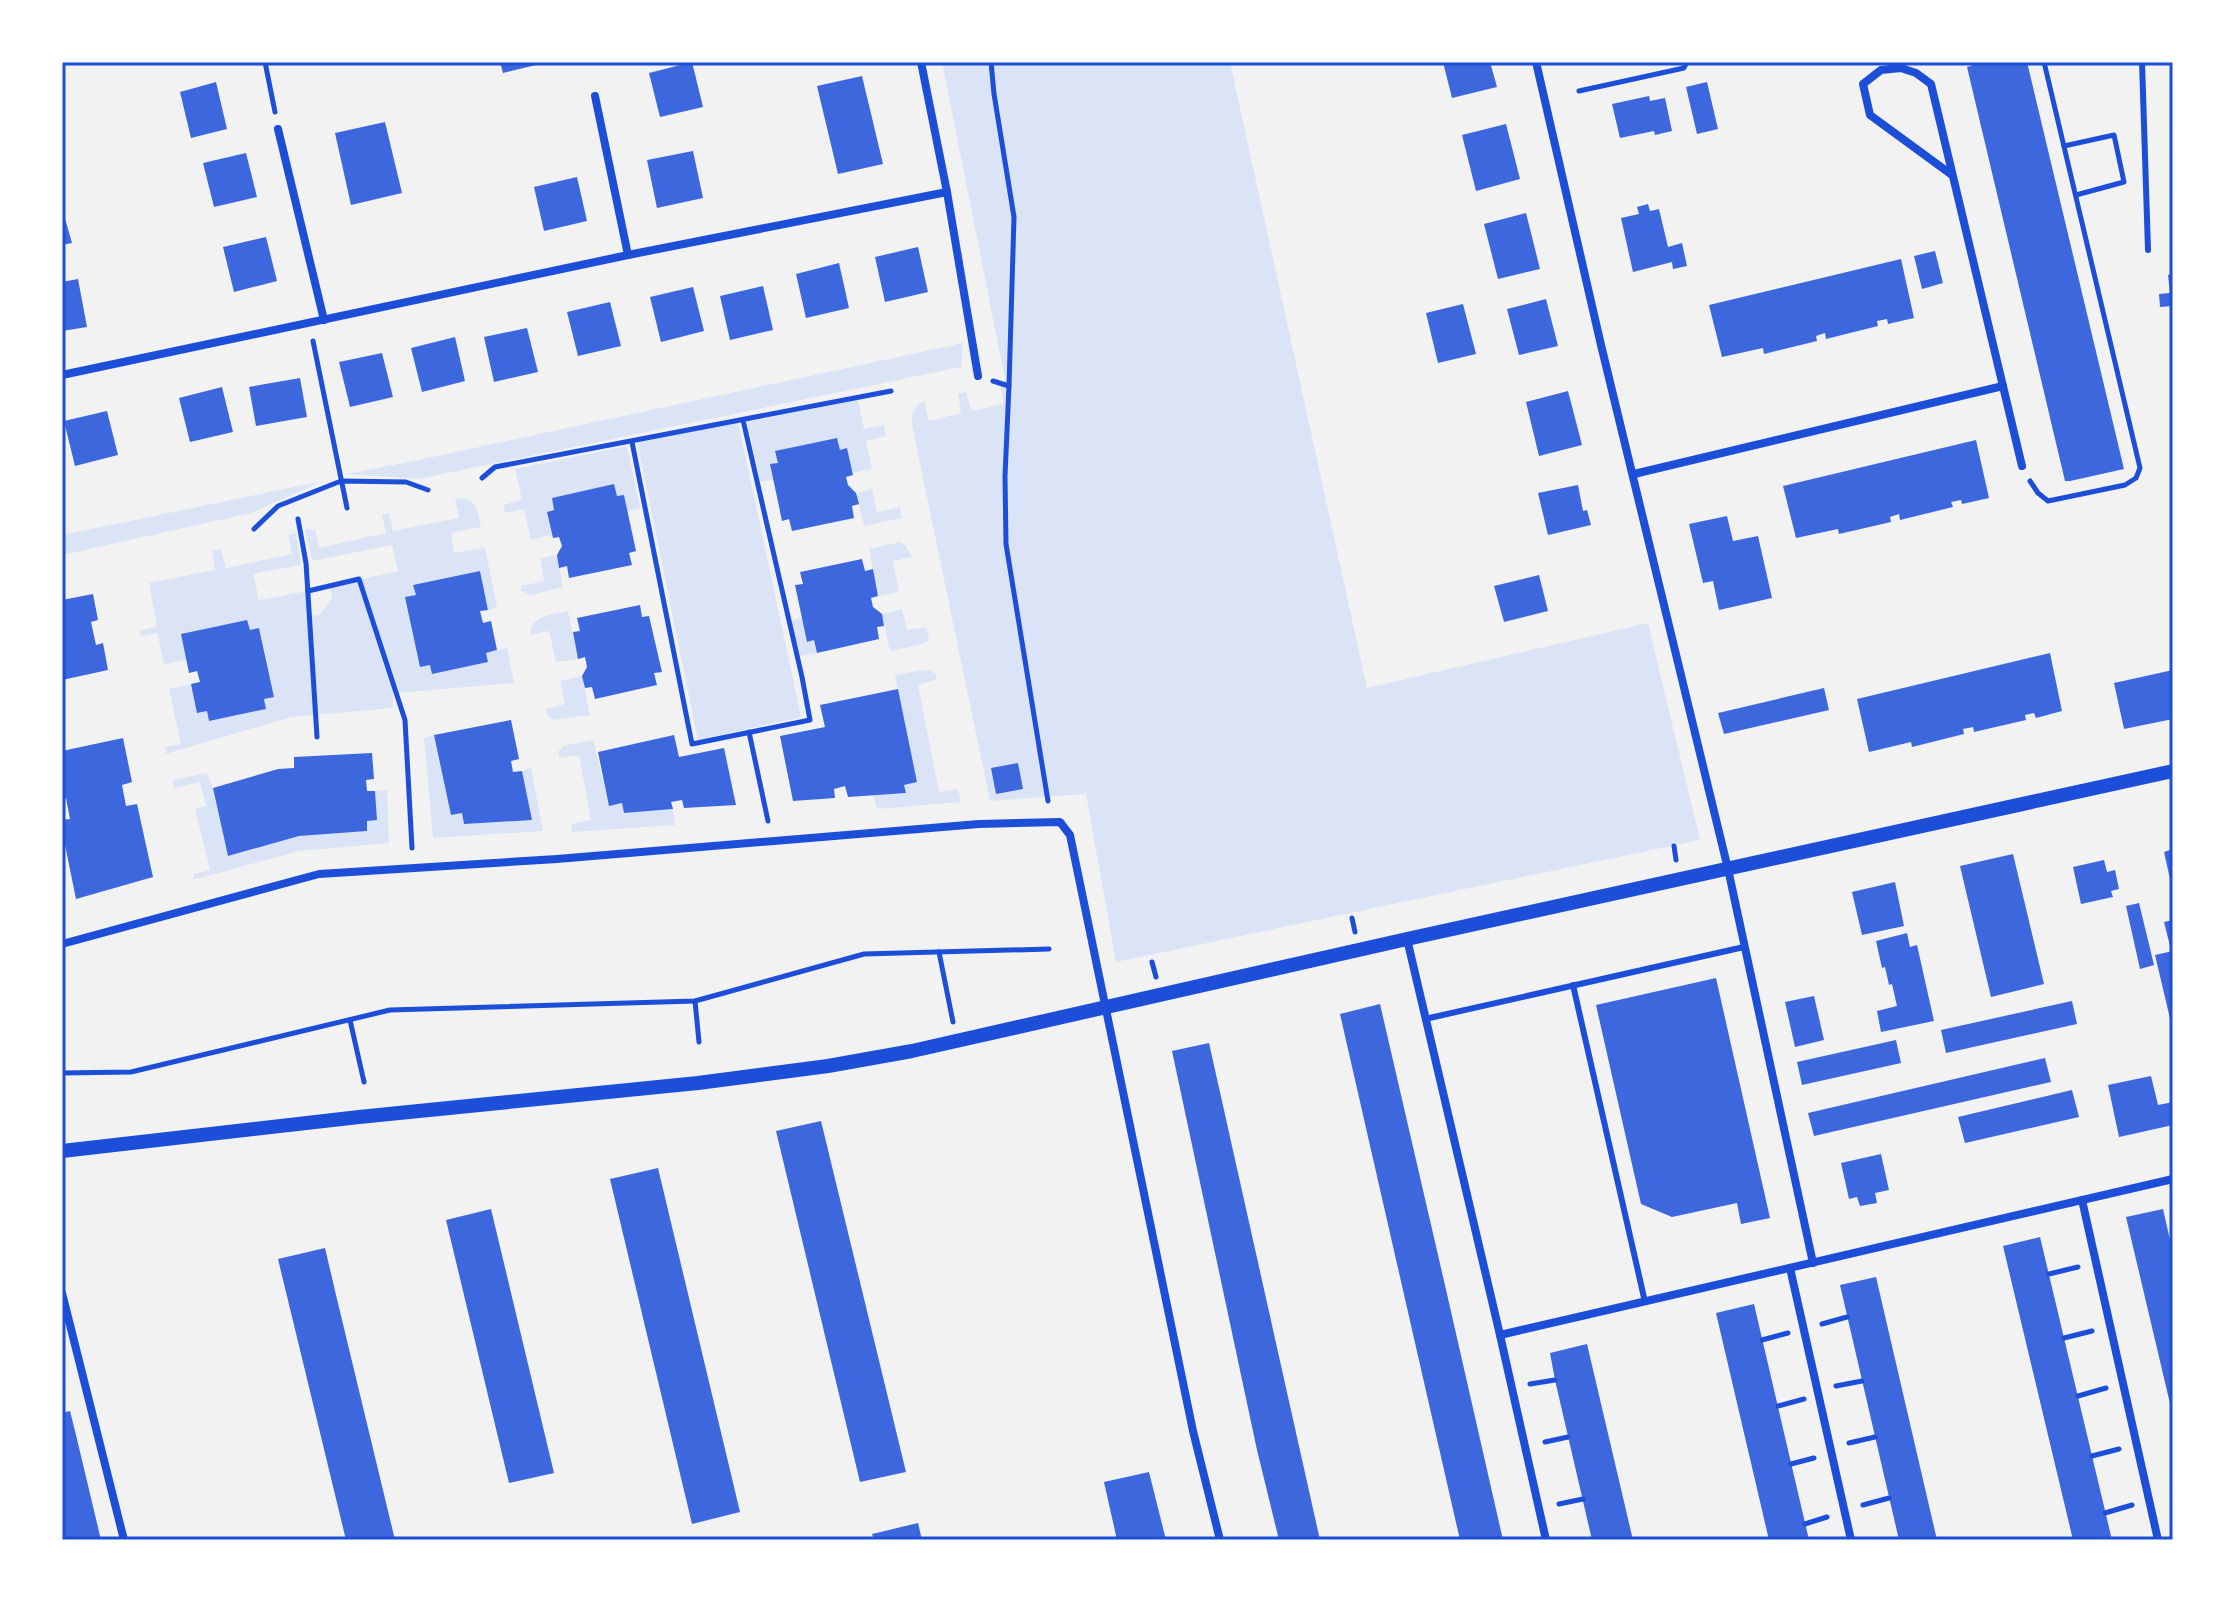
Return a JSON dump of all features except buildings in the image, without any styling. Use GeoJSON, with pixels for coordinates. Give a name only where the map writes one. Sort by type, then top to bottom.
{"type":"FeatureCollection","features":[{"type":"Feature","properties":{"kind":"street"},"geometry":{"type":"LineString","coordinates":[[921,62],[978,376]]}},
{"type":"Feature","properties":{"kind":"street"},"geometry":{"type":"LineString","coordinates":[[1536,62],[1728,869],[1813,1263]]}},
{"type":"Feature","properties":{"kind":"street"},"geometry":{"type":"LineString","coordinates":[[1952,175],[1870,115],[1863,84],[1881,70],[1901,68],[1916,73],[1931,84],[2022,466]]}},
{"type":"Feature","properties":{"kind":"street"},"geometry":{"type":"LineString","coordinates":[[595,96],[628,255]]}},
{"type":"Feature","properties":{"kind":"street"},"geometry":{"type":"LineString","coordinates":[[278,129],[324,320]]}},
{"type":"Feature","properties":{"kind":"street"},"geometry":{"type":"LineString","coordinates":[[62,375],[628,255],[947,192]]}},
{"type":"Feature","properties":{"kind":"street"},"geometry":{"type":"LineString","coordinates":[[1634,474],[2003,386]]}},
{"type":"Feature","properties":{"kind":"street"},"geometry":{"type":"LineString","coordinates":[[62,1151],[698,1083],[912,1051],[2173,771]]}},
{"type":"Feature","properties":{"kind":"street"},"geometry":{"type":"LineString","coordinates":[[62,944],[319,874],[557,859],[979,824],[1060,822],[1070,835],[1193,1431],[1220,1540]]}},
{"type":"Feature","properties":{"kind":"street"},"geometry":{"type":"LineString","coordinates":[[1407,939],[1546,1540]]}},
{"type":"Feature","properties":{"kind":"street"},"geometry":{"type":"LineString","coordinates":[[1500,1335],[2173,1179]]}},
{"type":"Feature","properties":{"kind":"street"},"geometry":{"type":"LineString","coordinates":[[2082,1200],[2158,1540]]}},
{"type":"Feature","properties":{"kind":"street"},"geometry":{"type":"LineString","coordinates":[[1790,1268],[1851,1540]]}},
{"type":"Feature","properties":{"kind":"street"},"geometry":{"type":"LineString","coordinates":[[62,1293],[124,1540]]}},
{"type":"Feature","properties":{"kind":"lane"},"geometry":{"type":"LineString","coordinates":[[2142,62],[2148,250]]}},
{"type":"Feature","properties":{"kind":"lane"},"geometry":{"type":"LineString","coordinates":[[1425,1019],[1744,947]]}},
{"type":"Feature","properties":{"kind":"lane"},"geometry":{"type":"LineString","coordinates":[[1573,985],[1645,1302]]}},
{"type":"Feature","properties":{"kind":"path"},"geometry":{"type":"LineString","coordinates":[[265,62],[278,129]]}},
{"type":"Feature","properties":{"kind":"path"},"geometry":{"type":"LineString","coordinates":[[991,62],[1014,217],[1005,476],[1006,544],[1048,801]]}},
{"type":"Feature","properties":{"kind":"path"},"geometry":{"type":"LineString","coordinates":[[1579,91],[1684,68],[1687,62]]}},
{"type":"Feature","properties":{"kind":"path"},"geometry":{"type":"LineString","coordinates":[[2022,466],[2038,493],[2048,501],[2125,485],[2136,478],[2140,468],[2044,62]]}},
{"type":"Feature","properties":{"kind":"path"},"geometry":{"type":"LineString","coordinates":[[2064,146],[2114,135],[2124,182],[2076,195]]}},
{"type":"Feature","properties":{"kind":"path"},"geometry":{"type":"LineString","coordinates":[[310,323],[347,508]]}},
{"type":"Feature","properties":{"kind":"path"},"geometry":{"type":"LineString","coordinates":[[978,376],[1009,386]]}},
{"type":"Feature","properties":{"kind":"path"},"geometry":{"type":"LineString","coordinates":[[482,478],[495,467],[891,391]]}},
{"type":"Feature","properties":{"kind":"path"},"geometry":{"type":"LineString","coordinates":[[632,442],[692,744],[810,720],[743,420]]}},
{"type":"Feature","properties":{"kind":"path"},"geometry":{"type":"LineString","coordinates":[[254,529],[278,506],[341,481],[406,482],[428,490]]}},
{"type":"Feature","properties":{"kind":"path"},"geometry":{"type":"LineString","coordinates":[[298,519],[306,563],[317,737]]}},
{"type":"Feature","properties":{"kind":"path"},"geometry":{"type":"LineString","coordinates":[[308,591],[359,579],[405,720],[412,848]]}},
{"type":"Feature","properties":{"kind":"path"},"geometry":{"type":"LineString","coordinates":[[749,732],[768,821]]}},
{"type":"Feature","properties":{"kind":"path"},"geometry":{"type":"LineString","coordinates":[[62,1073],[131,1072],[390,1010],[695,1001],[864,954],[1049,949]]}},
{"type":"Feature","properties":{"kind":"path"},"geometry":{"type":"LineString","coordinates":[[939,952],[950,1004]]}},
{"type":"Feature","properties":{"kind":"path"},"geometry":{"type":"LineString","coordinates":[[695,1001],[699,1042]]}},
{"type":"Feature","properties":{"kind":"path"},"geometry":{"type":"LineString","coordinates":[[350,1020],[364,1082]]}},
{"type":"Feature","properties":{"kind":"path"},"geometry":{"type":"LineString","coordinates":[[2049,1274],[2078,1267]]}},
{"type":"Feature","properties":{"kind":"path"},"geometry":{"type":"LineString","coordinates":[[1822,1324],[1847,1317]]}},
{"type":"Feature","properties":{"kind":"path"},"geometry":{"type":"LineString","coordinates":[[2064,1338],[2092,1331]]}},
{"type":"Feature","properties":{"kind":"path"},"geometry":{"type":"LineString","coordinates":[[1762,1340],[1788,1333]]}},
{"type":"Feature","properties":{"kind":"path"},"geometry":{"type":"LineString","coordinates":[[1530,1384],[1555,1380]]}},
{"type":"Feature","properties":{"kind":"path"},"geometry":{"type":"LineString","coordinates":[[1836,1386],[1862,1381]]}},
{"type":"Feature","properties":{"kind":"path"},"geometry":{"type":"LineString","coordinates":[[2078,1396],[2106,1388]]}},
{"type":"Feature","properties":{"kind":"path"},"geometry":{"type":"LineString","coordinates":[[1778,1406],[1804,1399]]}},
{"type":"Feature","properties":{"kind":"path"},"geometry":{"type":"LineString","coordinates":[[1545,1442],[1568,1437]]}},
{"type":"Feature","properties":{"kind":"path"},"geometry":{"type":"LineString","coordinates":[[1849,1443],[1875,1437]]}},
{"type":"Feature","properties":{"kind":"path"},"geometry":{"type":"LineString","coordinates":[[2092,1456],[2119,1449]]}},
{"type":"Feature","properties":{"kind":"path"},"geometry":{"type":"LineString","coordinates":[[1791,1464],[1817,1456]]}},
{"type":"Feature","properties":{"kind":"path"},"geometry":{"type":"LineString","coordinates":[[1863,1505],[1889,1498]]}},
{"type":"Feature","properties":{"kind":"path"},"geometry":{"type":"LineString","coordinates":[[1559,1504],[1583,1499]]}},
{"type":"Feature","properties":{"kind":"path"},"geometry":{"type":"LineString","coordinates":[[2105,1513],[2132,1505]]}},
{"type":"Feature","properties":{"kind":"path"},"geometry":{"type":"LineString","coordinates":[[1805,1524],[1832,1516]]}},
{"type":"Feature","properties":{"kind":"shaded area"},"geometry":{"type":"Polygon","coordinates":[[[942,62],[1230,62],[1367,688],[1648,623],[1700,840],[1116,962],[1086,794],[990,801],[912,425],[914,411],[924,401],[929,421],[961,413],[958,394],[966,392],[972,411],[1004,404],[1000,385],[1006,384],[942,62]]]}},
{"type":"Feature","properties":{"kind":"shaded area"},"geometry":{"type":"Polygon","coordinates":[[[963,343],[961,367],[418,479],[346,474],[414,461],[963,343]]]}},
{"type":"Feature","properties":{"kind":"shaded area"},"geometry":{"type":"Polygon","coordinates":[[[858,400],[864,429],[884,425],[886,436],[866,441],[872,469],[852,473],[847,449],[840,450],[837,438],[776,451],[778,463],[771,465],[774,480],[761,482],[747,422],[858,400]]]}},
{"type":"Feature","properties":{"kind":"shaded area"},"geometry":{"type":"Polygon","coordinates":[[[738,421],[801,717],[698,740],[637,441],[738,421]]]}},
{"type":"Feature","properties":{"kind":"shaded area"},"geometry":{"type":"Polygon","coordinates":[[[627,446],[640,508],[627,511],[624,495],[617,496],[614,485],[552,498],[554,510],[547,512],[552,535],[531,540],[524,509],[505,513],[503,505],[522,500],[515,469],[627,446]]]}},
{"type":"Feature","properties":{"kind":"shaded area"},"geometry":{"type":"Polygon","coordinates":[[[323,481],[251,513],[62,555],[62,535],[323,481]]]}},
{"type":"Feature","properties":{"kind":"shaded area"},"geometry":{"type":"Polygon","coordinates":[[[872,489],[877,512],[900,507],[902,518],[864,526],[856,493],[872,489]]]}},
{"type":"Feature","properties":{"kind":"shaded area"},"geometry":{"type":"Polygon","coordinates":[[[464,498],[475,506],[481,527],[451,533],[454,553],[485,548],[497,607],[488,610],[480,571],[414,585],[432,674],[488,662],[486,653],[507,648],[514,683],[397,693],[393,687],[393,708],[291,717],[166,754],[165,747],[181,744],[169,689],[191,684],[207,711],[209,721],[266,709],[264,699],[274,696],[260,629],[250,630],[247,620],[181,634],[186,660],[164,664],[157,633],[141,636],[140,630],[157,627],[149,583],[215,570],[212,551],[221,549],[226,568],[292,554],[288,535],[296,533],[301,565],[253,574],[259,600],[308,591],[309,616],[319,615],[332,599],[330,586],[398,571],[392,545],[312,561],[305,530],[315,529],[319,548],[386,533],[382,515],[389,513],[393,531],[459,518],[455,499],[464,498]]]}},
{"type":"Feature","properties":{"kind":"shaded area"},"geometry":{"type":"Polygon","coordinates":[[[900,542],[912,557],[893,561],[899,592],[878,596],[869,549],[900,542]]]}},
{"type":"Feature","properties":{"kind":"shaded area"},"geometry":{"type":"Polygon","coordinates":[[[557,555],[563,587],[530,595],[521,590],[521,586],[544,581],[540,558],[557,555]]]}},
{"type":"Feature","properties":{"kind":"shaded area"},"geometry":{"type":"Polygon","coordinates":[[[902,609],[907,630],[926,627],[928,641],[890,651],[882,614],[902,609]]]}},
{"type":"Feature","properties":{"kind":"shaded area"},"geometry":{"type":"Polygon","coordinates":[[[568,611],[578,659],[556,662],[549,631],[530,635],[531,628],[543,617],[568,611]]]}},
{"type":"Feature","properties":{"kind":"shaded area"},"geometry":{"type":"Polygon","coordinates":[[[802,618],[808,642],[814,640],[817,653],[799,656],[791,621],[802,618]]]}},
{"type":"Feature","properties":{"kind":"shaded area"},"geometry":{"type":"Polygon","coordinates":[[[923,670],[936,674],[936,680],[918,685],[939,792],[958,789],[961,802],[877,809],[873,795],[906,793],[904,785],[917,782],[895,675],[923,670]]]}},
{"type":"Feature","properties":{"kind":"shaded area"},"geometry":{"type":"Polygon","coordinates":[[[582,676],[590,715],[552,720],[546,709],[565,704],[560,681],[582,676]]]}},
{"type":"Feature","properties":{"kind":"shaded area"},"geometry":{"type":"Polygon","coordinates":[[[434,735],[451,815],[462,813],[464,824],[532,820],[522,771],[531,768],[543,831],[433,838],[424,738],[434,735]]]}},
{"type":"Feature","properties":{"kind":"shaded area"},"geometry":{"type":"Polygon","coordinates":[[[593,740],[609,806],[622,803],[624,813],[673,809],[675,825],[572,832],[571,824],[591,820],[579,755],[559,758],[558,752],[563,746],[593,740]]]}},
{"type":"Feature","properties":{"kind":"shaded area"},"geometry":{"type":"Polygon","coordinates":[[[207,773],[228,856],[299,836],[367,831],[367,821],[377,820],[375,791],[387,790],[389,843],[299,851],[193,880],[194,874],[210,870],[195,809],[206,806],[200,782],[174,788],[172,780],[207,773]]]}}]}
